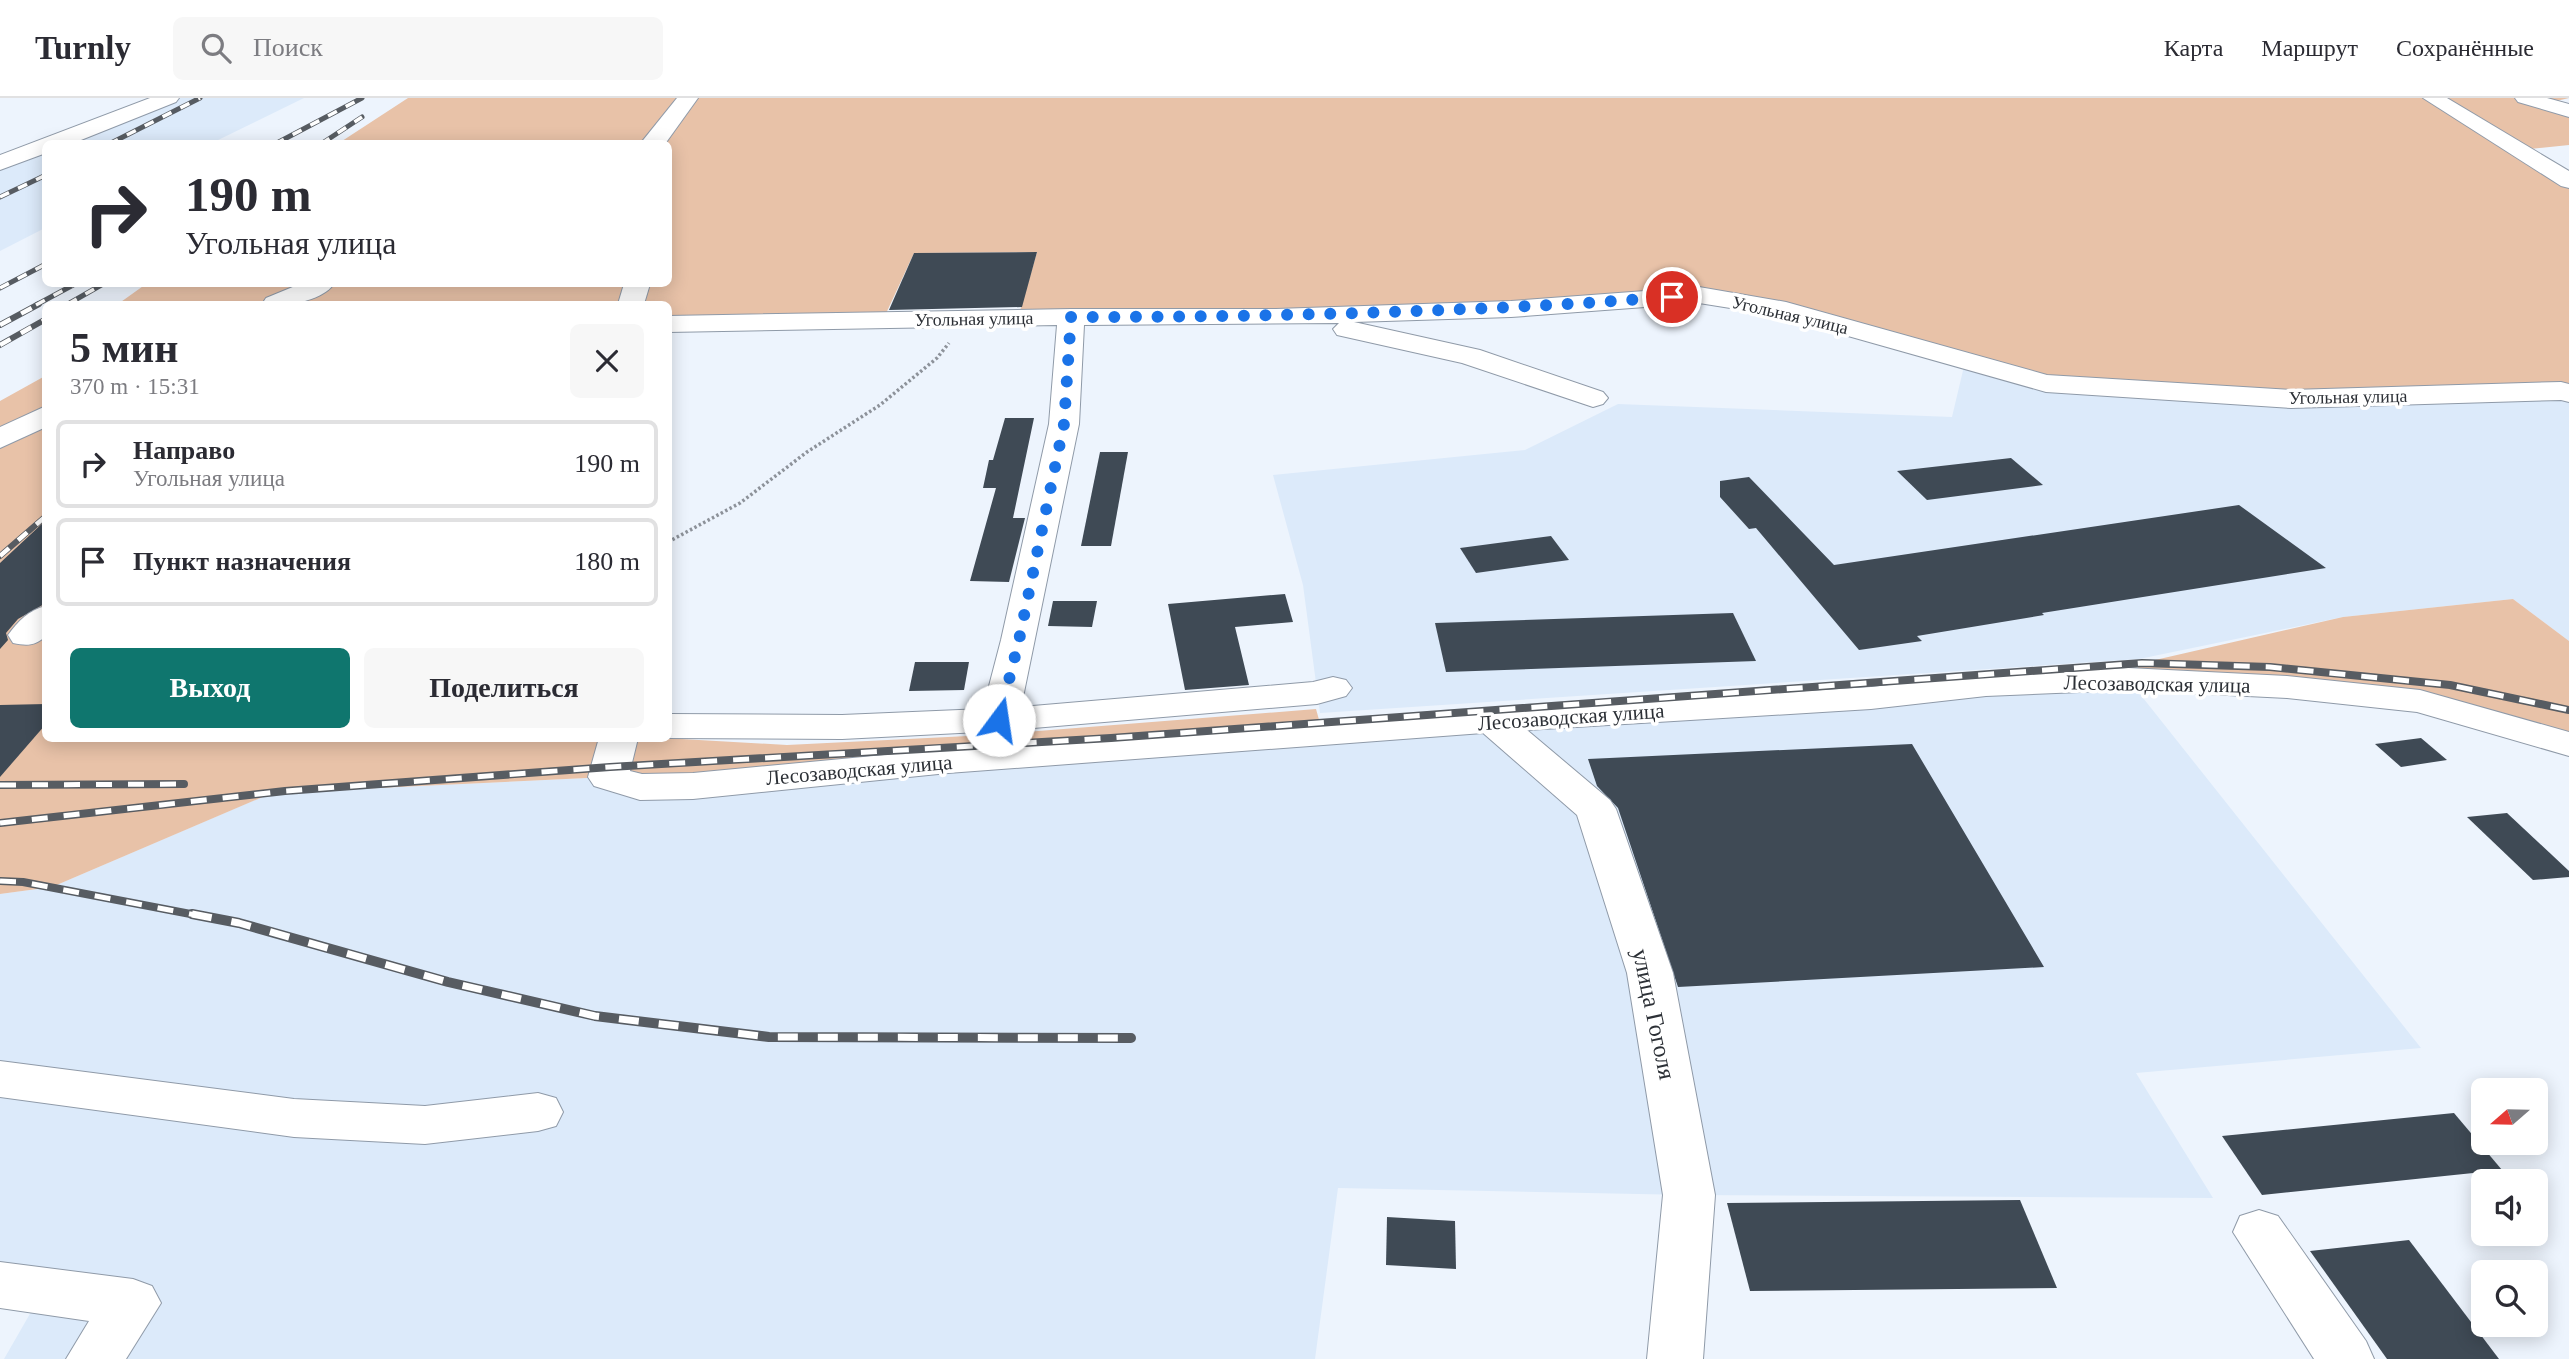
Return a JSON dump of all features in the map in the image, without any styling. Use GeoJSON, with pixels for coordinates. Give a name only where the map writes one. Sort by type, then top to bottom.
{"type":"FeatureCollection","features":[{"type":"Feature","properties":{"kind":"street"},"geometry":{"type":"LineString","coordinates":[[59,140],[169,98]]}},
{"type":"Feature","properties":{"kind":"street"},"geometry":{"type":"LineString","coordinates":[[655,140],[688,98]]}},
{"type":"Feature","properties":{"kind":"street"},"geometry":{"type":"LineString","coordinates":[[2525,98],[2569,111]]}},
{"type":"Feature","properties":{"kind":"street"},"geometry":{"type":"LineString","coordinates":[[2439,99],[2569,181]]}},
{"type":"Feature","properties":{"kind":"street"},"geometry":{"type":"LineString","coordinates":[[0,163],[42,146]]}},
{"type":"Feature","properties":{"kind":"street"},"geometry":{"type":"LineString","coordinates":[[282,301],[313,287]]}},
{"type":"Feature","properties":{"kind":"street","name":"Угольная улица"},"geometry":{"type":"LineString","coordinates":[[672,324],[1071,317],[1276,317],[1511,309],[1699,295],[1777,308],[2046,383],[2291,400],[2561,391],[2569,393]]}},
{"type":"Feature","properties":{"kind":"street"},"geometry":{"type":"LineString","coordinates":[[999,720],[1019,640],[1064,424],[1071,317]]}},
{"type":"Feature","properties":{"kind":"street"},"geometry":{"type":"LineString","coordinates":[[1276,317],[1364,332],[1470,356],[1593,398]]}},
{"type":"Feature","properties":{"kind":"street"},"geometry":{"type":"LineString","coordinates":[[0,439],[42,417]]}},
{"type":"Feature","properties":{"kind":"street","name":"Лесозаводская улица"},"geometry":{"type":"LineString","coordinates":[[618,742],[608,776],[640,787],[693,786],[948,761],[1493,721],[1871,698],[1986,685],[2129,679],[2287,687],[2420,701],[2569,744]]}},
{"type":"Feature","properties":{"kind":"street"},"geometry":{"type":"LineString","coordinates":[[672,726],[842,727],[999,720],[1318,694],[1333,688]]}},
{"type":"Feature","properties":{"kind":"street","name":"улица Гоголя"},"geometry":{"type":"LineString","coordinates":[[1493,721],[1596,809],[1650,973],[1689,1195],[1675,1359]]}},
{"type":"Feature","properties":{"kind":"street"},"geometry":{"type":"LineString","coordinates":[[0,1079],[295,1118],[425,1125],[538,1112]]}},
{"type":"Feature","properties":{"kind":"street"},"geometry":{"type":"LineString","coordinates":[[2259,1231],[2346,1359]]}},
{"type":"Feature","properties":{"kind":"street"},"geometry":{"type":"LineString","coordinates":[[0,1285],[134,1303],[94,1359]]}},
{"type":"Feature","properties":{"kind":"path"},"geometry":{"type":"LineString","coordinates":[[672,540],[740,503],[807,452],[880,405],[937,358],[968,319]]}},
{"type":"Feature","properties":{"kind":"shaded area"},"geometry":{"type":"Polygon","coordinates":[[[179,98],[304,98],[218,140],[66,140],[179,98]]]}},
{"type":"Feature","properties":{"kind":"shaded area"},"geometry":{"type":"Polygon","coordinates":[[[408,98],[2569,98],[2548,103],[2569,111],[2569,145],[2520,150],[2569,181],[2569,396],[2291,399],[2046,383],[1699,295],[1018,318],[1037,252],[914,253],[883,320],[672,324],[672,301],[122,301],[142,287],[672,287],[672,140],[344,140],[408,98]]]}},
{"type":"Feature","properties":{"kind":"shaded area"},"geometry":{"type":"Polygon","coordinates":[[[42,149],[42,230],[0,251],[0,167],[42,149]]]}},
{"type":"Feature","properties":{"kind":"shaded area"},"geometry":{"type":"Polygon","coordinates":[[[1965,362],[2569,396],[2569,641],[2513,599],[2343,617],[2139,659],[1320,713],[1303,585],[1273,475],[1525,450],[1618,404],[1952,417],[1965,362]]]}},
{"type":"Feature","properties":{"kind":"shaded area"},"geometry":{"type":"Polygon","coordinates":[[[42,378],[42,742],[672,742],[672,738],[787,745],[988,735],[1316,709],[1323,734],[698,785],[608,777],[272,793],[52,887],[0,894],[0,401],[42,378]]]}},
{"type":"Feature","properties":{"kind":"shaded area"},"geometry":{"type":"Polygon","coordinates":[[[2513,599],[2569,641],[2569,744],[2420,701],[2128,679],[2142,663],[2343,617],[2513,599]]]}},
{"type":"Feature","properties":{"kind":"shaded area"},"geometry":{"type":"Polygon","coordinates":[[[2128,679],[2421,1048],[2136,1073],[2213,1198],[1689,1195],[1338,1188],[1315,1359],[4,1359],[31,1312],[0,1307],[0,894],[52,887],[271,793],[608,777],[2128,679]]]}},
{"type":"Feature","properties":{"kind":"building"},"geometry":{"type":"Polygon","coordinates":[[[1037,252],[1022,307],[889,310],[914,253],[1037,252]]]}},
{"type":"Feature","properties":{"kind":"building"},"geometry":{"type":"Polygon","coordinates":[[[1005,418],[1034,418],[1013,518],[1025,518],[1009,582],[970,581],[996,488],[983,488],[989,460],[993,460],[1005,418]]]}},
{"type":"Feature","properties":{"kind":"building"},"geometry":{"type":"Polygon","coordinates":[[[1100,452],[1128,452],[1111,546],[1081,546],[1100,452]]]}},
{"type":"Feature","properties":{"kind":"building"},"geometry":{"type":"Polygon","coordinates":[[[2011,458],[2043,485],[1927,500],[1897,471],[2011,458]]]}},
{"type":"Feature","properties":{"kind":"building"},"geometry":{"type":"Polygon","coordinates":[[[1749,477],[1834,565],[2239,505],[2326,568],[2042,613],[2044,615],[1917,636],[1922,641],[1859,650],[1756,528],[1749,529],[1720,497],[1720,481],[1749,477]]]}},
{"type":"Feature","properties":{"kind":"building"},"geometry":{"type":"Polygon","coordinates":[[[42,524],[42,605],[18,619],[6,633],[8,640],[0,649],[0,563],[42,524]]]}},
{"type":"Feature","properties":{"kind":"building"},"geometry":{"type":"Polygon","coordinates":[[[1551,536],[1569,560],[1476,573],[1460,548],[1551,536]]]}},
{"type":"Feature","properties":{"kind":"building"},"geometry":{"type":"Polygon","coordinates":[[[1285,594],[1293,622],[1235,627],[1249,685],[1185,690],[1168,604],[1285,594]]]}},
{"type":"Feature","properties":{"kind":"building"},"geometry":{"type":"Polygon","coordinates":[[[1053,601],[1097,601],[1092,627],[1048,626],[1053,601]]]}},
{"type":"Feature","properties":{"kind":"building"},"geometry":{"type":"Polygon","coordinates":[[[1733,613],[1756,661],[1446,672],[1435,623],[1733,613]]]}},
{"type":"Feature","properties":{"kind":"building"},"geometry":{"type":"Polygon","coordinates":[[[915,662],[969,662],[964,690],[909,691],[915,662]]]}},
{"type":"Feature","properties":{"kind":"building"},"geometry":{"type":"Polygon","coordinates":[[[42,704],[42,729],[0,777],[0,705],[42,704]]]}},
{"type":"Feature","properties":{"kind":"building"},"geometry":{"type":"Polygon","coordinates":[[[2421,738],[2447,760],[2401,767],[2375,744],[2421,738]]]}},
{"type":"Feature","properties":{"kind":"building"},"geometry":{"type":"Polygon","coordinates":[[[1912,744],[2044,967],[1678,987],[1618,808],[1597,786],[1588,759],[1912,744]]]}},
{"type":"Feature","properties":{"kind":"building"},"geometry":{"type":"Polygon","coordinates":[[[2507,813],[2569,871],[2569,877],[2533,880],[2467,817],[2507,813]]]}},
{"type":"Feature","properties":{"kind":"building"},"geometry":{"type":"Polygon","coordinates":[[[2454,1113],[2471,1133],[2471,1155],[2489,1155],[2501,1169],[2471,1169],[2471,1173],[2262,1195],[2222,1136],[2454,1113]]]}},
{"type":"Feature","properties":{"kind":"building"},"geometry":{"type":"Polygon","coordinates":[[[2020,1200],[2057,1288],[1750,1291],[1727,1203],[2020,1200]]]}},
{"type":"Feature","properties":{"kind":"building"},"geometry":{"type":"Polygon","coordinates":[[[1387,1217],[1455,1221],[1456,1269],[1386,1265],[1387,1217]]]}},
{"type":"Feature","properties":{"kind":"building"},"geometry":{"type":"Polygon","coordinates":[[[2409,1240],[2471,1322],[2471,1337],[2482,1337],[2499,1359],[2387,1359],[2310,1251],[2409,1240]]]}},
{"type":"Feature","properties":{"kind":"railway"},"geometry":{"type":"LineString","coordinates":[[117,140],[200,98]]}},
{"type":"Feature","properties":{"kind":"railway"},"geometry":{"type":"LineString","coordinates":[[283,140],[362,98]]}},
{"type":"Feature","properties":{"kind":"railway"},"geometry":{"type":"LineString","coordinates":[[327,140],[362,117]]}},
{"type":"Feature","properties":{"kind":"railway"},"geometry":{"type":"LineString","coordinates":[[0,197],[42,177]]}},
{"type":"Feature","properties":{"kind":"railway"},"geometry":{"type":"LineString","coordinates":[[0,288],[42,266]]}},
{"type":"Feature","properties":{"kind":"railway"},"geometry":{"type":"LineString","coordinates":[[43,301],[69,287]]}},
{"type":"Feature","properties":{"kind":"railway"},"geometry":{"type":"LineString","coordinates":[[73,301],[98,287]]}},
{"type":"Feature","properties":{"kind":"railway"},"geometry":{"type":"LineString","coordinates":[[36,305],[42,302]]}},
{"type":"Feature","properties":{"kind":"railway"},"geometry":{"type":"LineString","coordinates":[[0,325],[39,304]]}},
{"type":"Feature","properties":{"kind":"railway"},"geometry":{"type":"LineString","coordinates":[[0,345],[42,321]]}},
{"type":"Feature","properties":{"kind":"railway"},"geometry":{"type":"LineString","coordinates":[[0,556],[42,519]]}},
{"type":"Feature","properties":{"kind":"railway"},"geometry":{"type":"LineString","coordinates":[[0,823],[285,791],[610,767],[1111,738],[2142,663],[2270,667],[2450,685],[2569,710]]}},
{"type":"Feature","properties":{"kind":"railway"},"geometry":{"type":"LineString","coordinates":[[0,785],[184,784]]}},
{"type":"Feature","properties":{"kind":"railway"},"geometry":{"type":"LineString","coordinates":[[0,881],[23,882],[201,916]]}},
{"type":"Feature","properties":{"kind":"railway"},"geometry":{"type":"LineString","coordinates":[[192,914],[239,923],[448,982],[595,1016],[769,1037],[1131,1038]]}},
{"type":"Feature","properties":{"kind":"route"},"geometry":{"type":"LineString","coordinates":[[999,720],[1019,640],[1064,424],[1071,317],[1362,315],[1511,309],[1672,297]]}}]}
